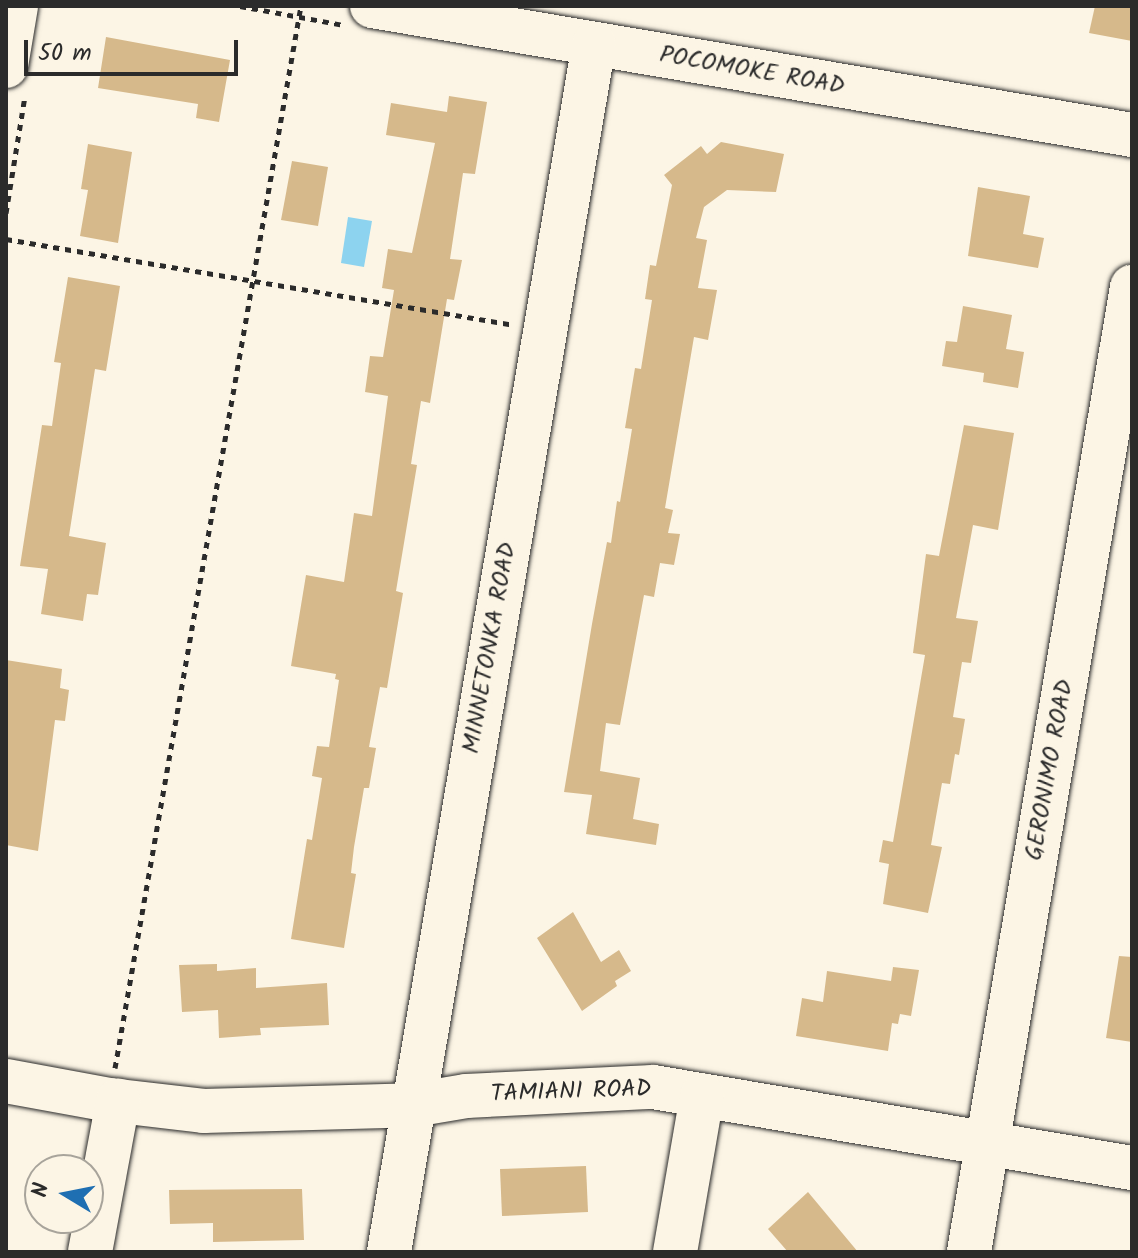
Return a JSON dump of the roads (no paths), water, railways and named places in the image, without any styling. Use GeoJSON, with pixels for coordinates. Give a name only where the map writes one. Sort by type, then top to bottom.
{"type":"FeatureCollection","features":[{"type":"Feature","properties":{"kind":"street"},"geometry":{"type":"LineString","coordinates":[[16,6],[17,73]]}},
{"type":"Feature","properties":{"kind":"street","name":"POCOMOKE ROAD"},"geometry":{"type":"LineString","coordinates":[[359,16],[594,44],[1132,135]]}},
{"type":"Feature","properties":{"kind":"street","name":"MINNETONKA ROAD"},"geometry":{"type":"LineString","coordinates":[[389,1252],[594,44]]}},
{"type":"Feature","properties":{"kind":"street","name":"GERONIMO ROAD"},"geometry":{"type":"LineString","coordinates":[[969,1252],[1132,287]]}},
{"type":"Feature","properties":{"kind":"street","name":"TAMIANI ROAD"},"geometry":{"type":"LineString","coordinates":[[6,1081],[114,1101],[203,1111],[413,1105],[466,1096],[653,1087],[1132,1168]]}},
{"type":"Feature","properties":{"kind":"street"},"geometry":{"type":"LineString","coordinates":[[675,1252],[702,1095]]}},
{"type":"Feature","properties":{"kind":"street"},"geometry":{"type":"LineString","coordinates":[[90,1252],[114,1101]]}},
{"type":"Feature","properties":{"kind":"water"},"geometry":{"type":"Polygon","coordinates":[[[348,217],[372,221],[364,267],[341,263],[348,217]]]}}]}
